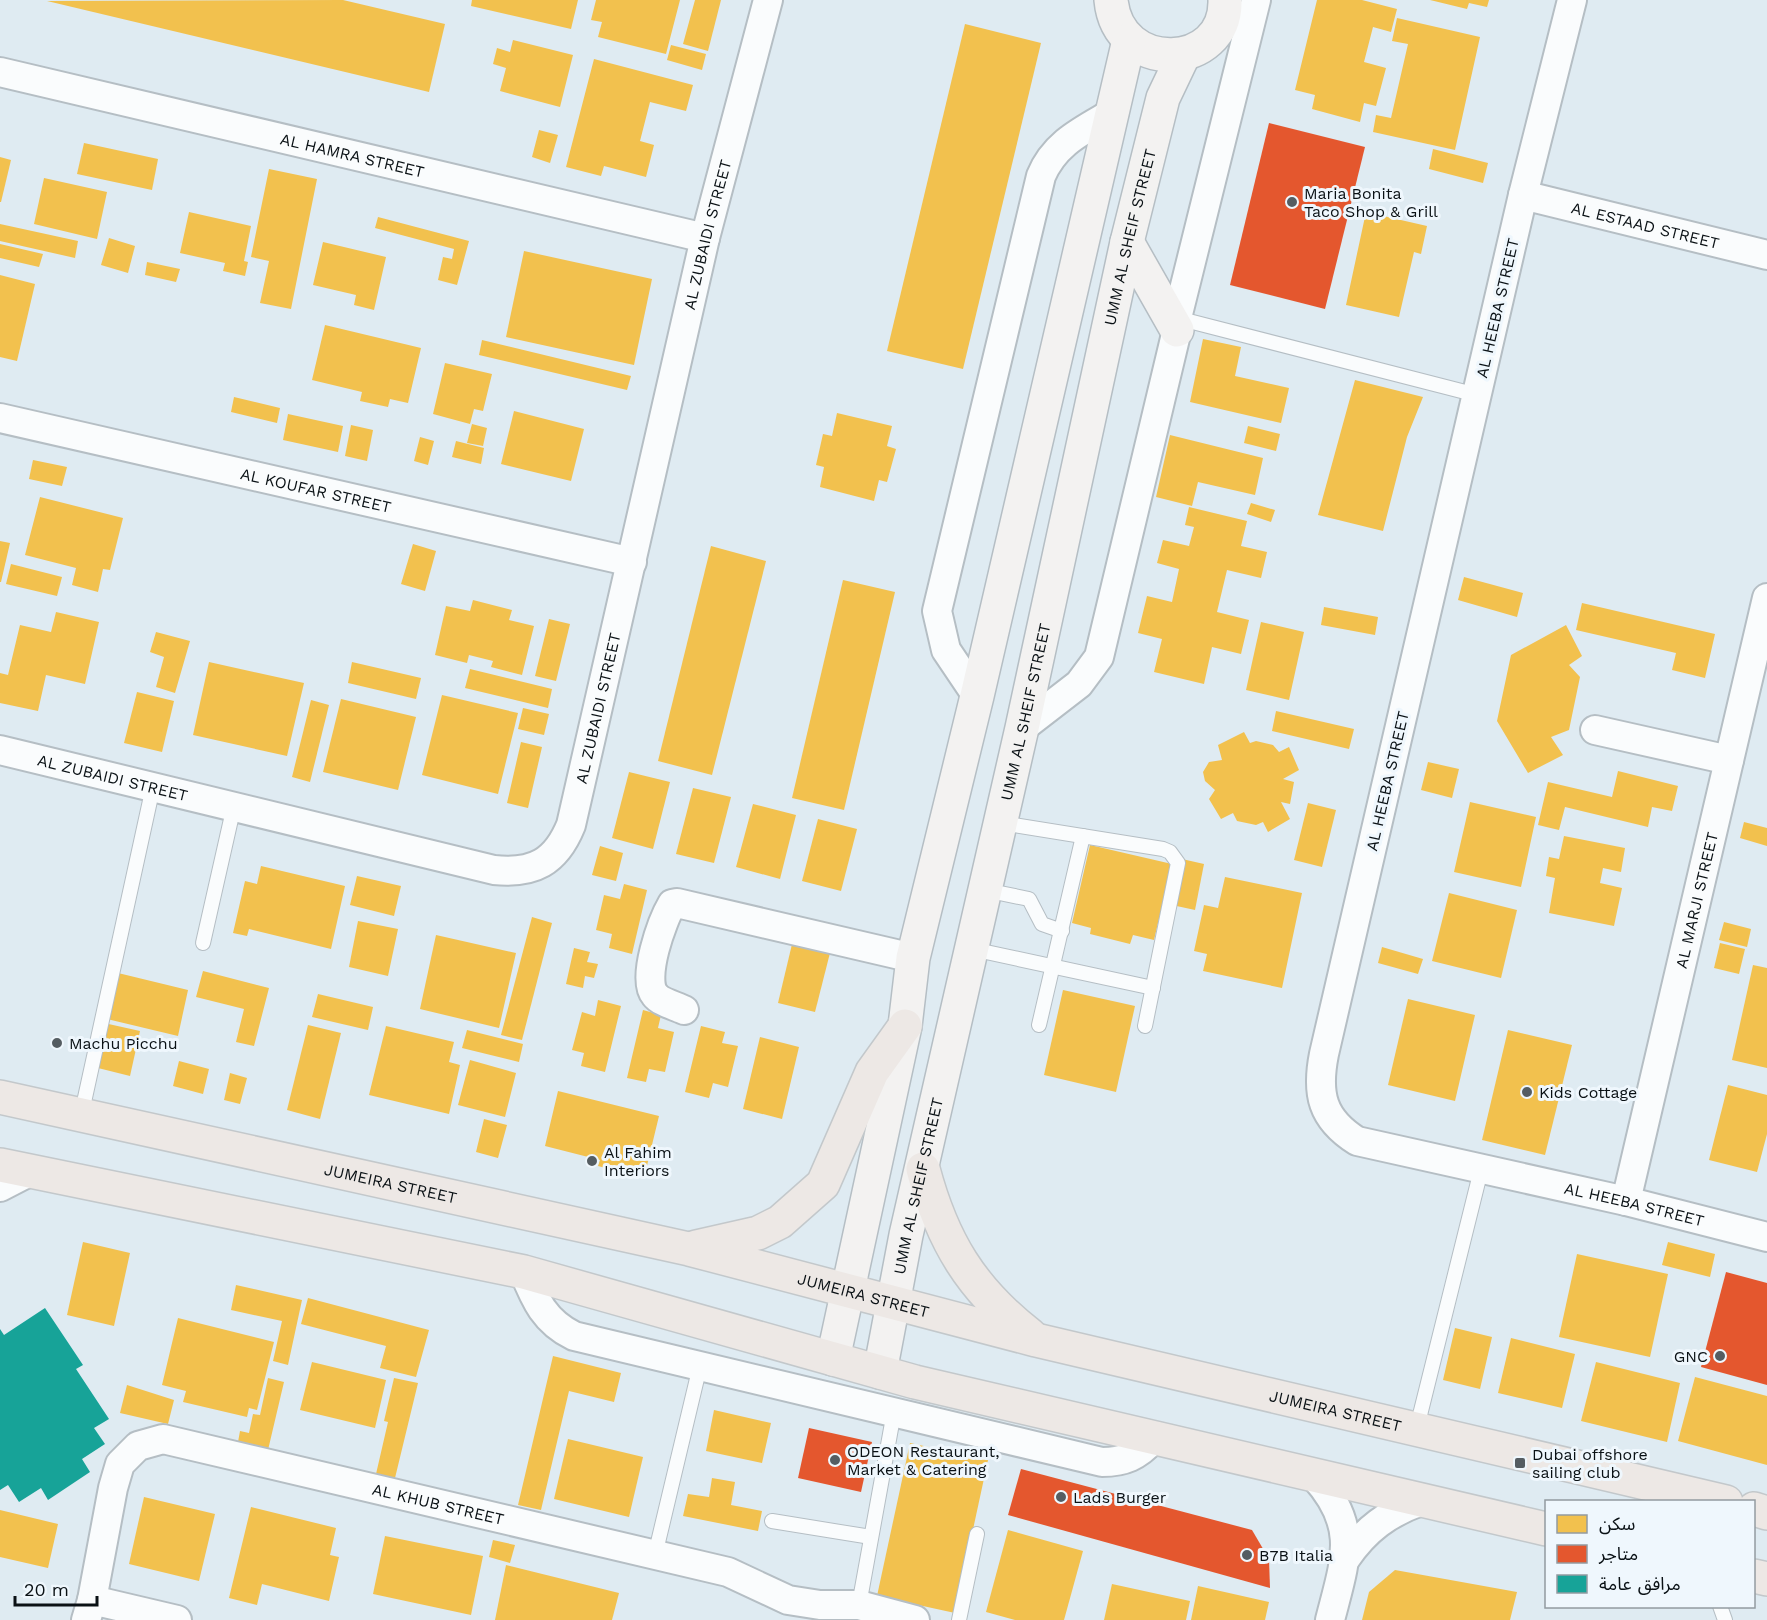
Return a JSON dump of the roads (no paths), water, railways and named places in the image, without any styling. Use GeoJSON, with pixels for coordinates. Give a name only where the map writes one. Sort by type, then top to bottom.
{"type":"FeatureCollection","features":[{"type":"Feature","properties":{"kind":"main road"},"geometry":{"type":"LineString","coordinates":[[1112,0],[1114,16],[1129,40],[1154,54],[1184,54],[1199,47],[1212,36],[1221,22],[1225,0]]}},
{"type":"Feature","properties":{"kind":"main road"},"geometry":{"type":"LineString","coordinates":[[833,1359],[905,1026],[913,958],[977,696],[1129,40]]}},
{"type":"Feature","properties":{"kind":"main road","name":"UMM AL SHEIF STREET"},"geometry":{"type":"LineString","coordinates":[[880,1372],[892,1301],[1022,728],[1127,242],[1163,98],[1184,54]]}},
{"type":"Feature","properties":{"kind":"main road"},"geometry":{"type":"LineString","coordinates":[[1127,242],[1177,324]]}},
{"type":"Feature","properties":{"kind":"main road"},"geometry":{"type":"LineString","coordinates":[[689,1249],[758,1233],[780,1222],[817,1190],[835,1158],[872,1072],[905,1026]]}},
{"type":"Feature","properties":{"kind":"main road","name":"JUMEIRA STREET"},"geometry":{"type":"LineString","coordinates":[[0,1097],[689,1249],[1036,1340],[1417,1427],[1718,1500]]}},
{"type":"Feature","properties":{"kind":"main road"},"geometry":{"type":"LineString","coordinates":[[14,1168],[524,1272],[880,1372],[1153,1439],[1545,1529]]}},
{"type":"Feature","properties":{"kind":"main road"},"geometry":{"type":"LineString","coordinates":[[923,1169],[934,1209],[952,1248],[969,1275],[1004,1314],[1036,1340]]}},
{"type":"Feature","properties":{"kind":"street","name":"AL ZUBAIDI STREET"},"geometry":{"type":"LineString","coordinates":[[0,750],[494,870],[524,870],[533,868],[550,858],[563,843],[571,825],[705,238],[768,0]]}},
{"type":"Feature","properties":{"kind":"street"},"geometry":{"type":"LineString","coordinates":[[1022,728],[1079,684],[1099,657],[1256,0]]}},
{"type":"Feature","properties":{"kind":"street","name":"AL HEEBA STREET"},"geometry":{"type":"LineString","coordinates":[[1572,0],[1523,195],[1320,1073],[1321,1090],[1327,1111],[1338,1129],[1357,1141],[1626,1202],[1767,1237]]}},
{"type":"Feature","properties":{"kind":"street","name":"AL HAMRA STREET"},"geometry":{"type":"LineString","coordinates":[[1,71],[705,238]]}},
{"type":"Feature","properties":{"kind":"street"},"geometry":{"type":"LineString","coordinates":[[977,696],[946,650],[937,611],[1041,176],[1048,159],[1064,142],[1114,112]]}},
{"type":"Feature","properties":{"kind":"street","name":"AL ESTAAD STREET"},"geometry":{"type":"LineString","coordinates":[[1523,195],[1767,255]]}},
{"type":"Feature","properties":{"kind":"street","name":"AL KOUFAR STREET"},"geometry":{"type":"LineString","coordinates":[[0,418],[632,562]]}},
{"type":"Feature","properties":{"kind":"street","name":"AL MARJI STREET"},"geometry":{"type":"LineString","coordinates":[[1626,1202],[1767,598]]}},
{"type":"Feature","properties":{"kind":"street"},"geometry":{"type":"LineString","coordinates":[[1595,730],[1729,760]]}},
{"type":"Feature","properties":{"kind":"street"},"geometry":{"type":"LineString","coordinates":[[684,1010],[655,996],[650,986],[651,967],[663,921],[672,904],[677,903],[913,958]]}},
{"type":"Feature","properties":{"kind":"street"},"geometry":{"type":"LineString","coordinates":[[0,1186],[14,1168]]}},
{"type":"Feature","properties":{"kind":"street"},"geometry":{"type":"LineString","coordinates":[[524,1272],[537,1304],[546,1316],[566,1332],[1102,1462],[1116,1462],[1130,1458],[1143,1450],[1153,1439]]}},
{"type":"Feature","properties":{"kind":"street","name":"AL KHUB STREET"},"geometry":{"type":"LineString","coordinates":[[89,1610],[113,1488],[120,1464],[138,1446],[163,1439],[736,1575],[786,1610],[820,1605],[859,1605],[915,1620]]}},
{"type":"Feature","properties":{"kind":"street"},"geometry":{"type":"LineString","coordinates":[[1315,1477],[1338,1507],[1344,1526],[1346,1558],[1330,1620]]}},
{"type":"Feature","properties":{"kind":"street"},"geometry":{"type":"LineString","coordinates":[[1346,1558],[1357,1542],[1386,1516],[1421,1502]]}},
{"type":"Feature","properties":{"kind":"street"},"geometry":{"type":"LineString","coordinates":[[89,1610],[177,1620]]}},
{"type":"Feature","properties":{"kind":"lane"},"geometry":{"type":"LineString","coordinates":[[1177,324],[1477,395]]}},
{"type":"Feature","properties":{"kind":"lane"},"geometry":{"type":"LineString","coordinates":[[81,1116],[153,787]]}},
{"type":"Feature","properties":{"kind":"lane"},"geometry":{"type":"LineString","coordinates":[[203,943],[234,806]]}},
{"type":"Feature","properties":{"kind":"lane"},"geometry":{"type":"LineString","coordinates":[[1000,823],[1163,849],[1175,857],[1178,863],[1145,1026]]}},
{"type":"Feature","properties":{"kind":"lane"},"geometry":{"type":"LineString","coordinates":[[1039,1025],[1055,967],[1083,836]]}},
{"type":"Feature","properties":{"kind":"lane"},"geometry":{"type":"LineString","coordinates":[[986,890],[1029,899],[1042,924],[1062,931]]}},
{"type":"Feature","properties":{"kind":"lane"},"geometry":{"type":"LineString","coordinates":[[972,949],[1153,988]]}},
{"type":"Feature","properties":{"kind":"lane"},"geometry":{"type":"LineString","coordinates":[[1417,1427],[1481,1170]]}},
{"type":"Feature","properties":{"kind":"lane"},"geometry":{"type":"LineString","coordinates":[[655,1555],[700,1366]]}},
{"type":"Feature","properties":{"kind":"lane"},"geometry":{"type":"LineString","coordinates":[[859,1605],[894,1412]]}},
{"type":"Feature","properties":{"kind":"lane"},"geometry":{"type":"LineString","coordinates":[[772,1521],[871,1537]]}},
{"type":"Feature","properties":{"kind":"lane"},"geometry":{"type":"LineString","coordinates":[[959,1620],[977,1534]]}},
{"type":"Feature","properties":{"kind":"place","name":"Maria Bonita Taco Shop & Grill"},"geometry":{"type":"Point","coordinates":[1292,202]}},
{"type":"Feature","properties":{"kind":"place","name":"Machu Picchu"},"geometry":{"type":"Point","coordinates":[57,1043]}},
{"type":"Feature","properties":{"kind":"place","name":"Kids Cottage"},"geometry":{"type":"Point","coordinates":[1527,1092]}},
{"type":"Feature","properties":{"kind":"place","name":"Al Fahim Interiors"},"geometry":{"type":"Point","coordinates":[592,1161]}},
{"type":"Feature","properties":{"kind":"place","name":"GNC"},"geometry":{"type":"Point","coordinates":[1720,1356]}},
{"type":"Feature","properties":{"kind":"place","name":"ODEON Restaurant, Market & Catering"},"geometry":{"type":"Point","coordinates":[835,1460]}},
{"type":"Feature","properties":{"kind":"place","name":"Dubai offshore sailing club"},"geometry":{"type":"Point","coordinates":[1520,1463]}},
{"type":"Feature","properties":{"kind":"place","name":"Lads Burger"},"geometry":{"type":"Point","coordinates":[1061,1497]}},
{"type":"Feature","properties":{"kind":"place","name":"B7B Italia"},"geometry":{"type":"Point","coordinates":[1247,1555]}}]}
